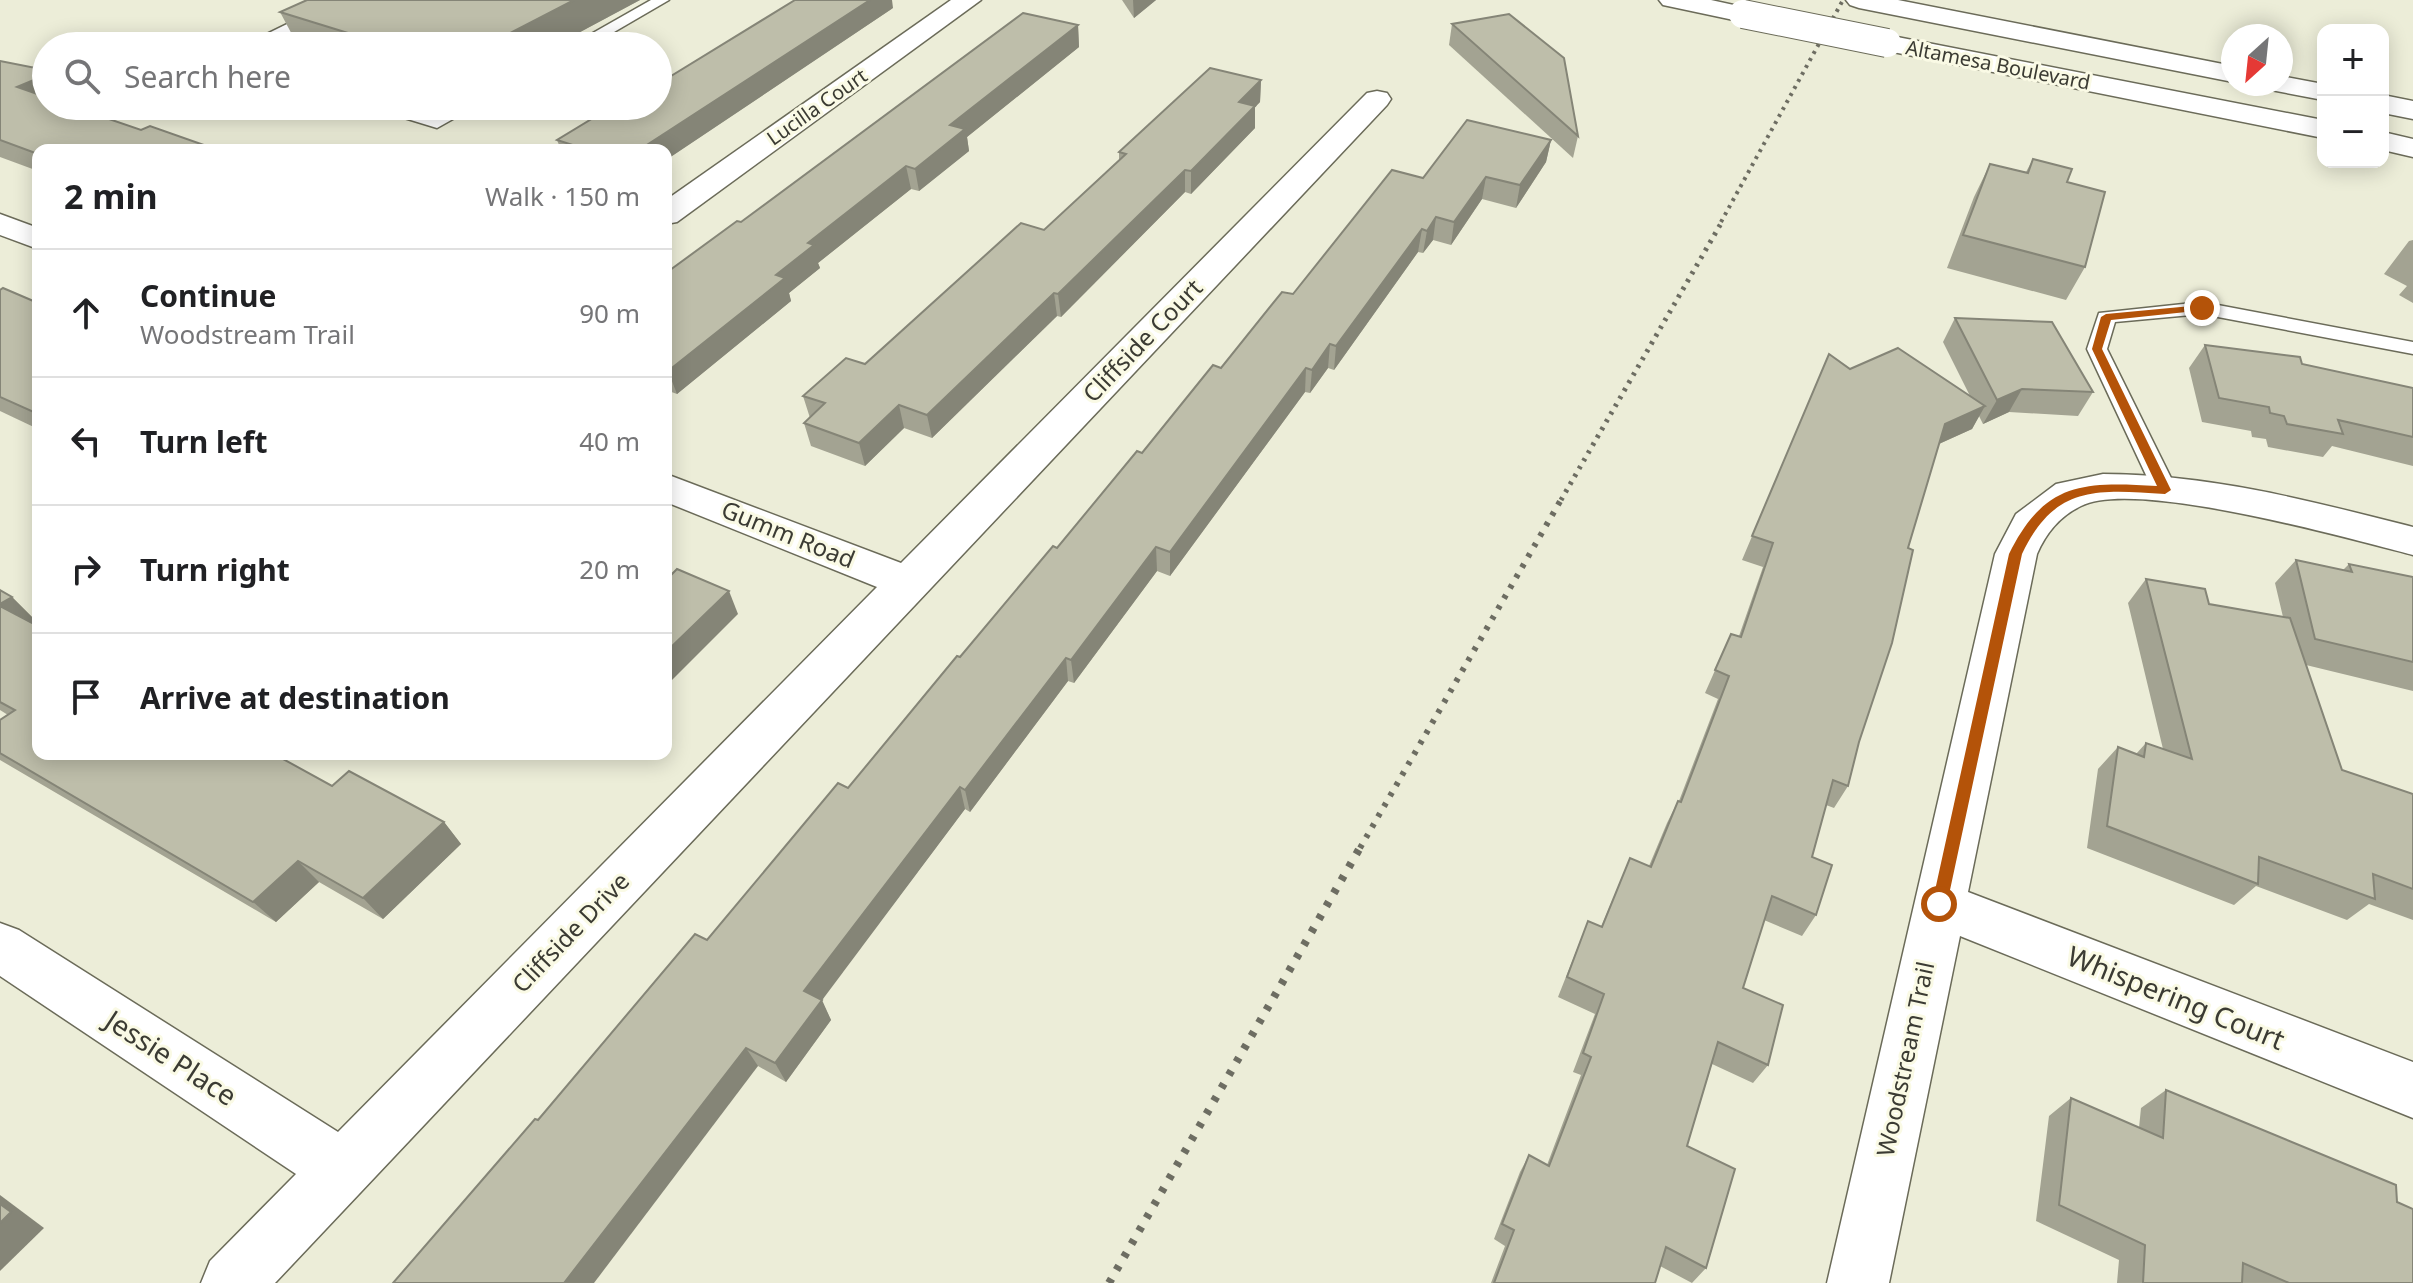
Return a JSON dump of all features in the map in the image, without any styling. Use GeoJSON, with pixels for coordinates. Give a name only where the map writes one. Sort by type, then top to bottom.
{"type":"FeatureCollection","features":[{"type":"Feature","properties":{"kind":"street","name":"Lucilla Court"},"geometry":{"type":"LineString","coordinates":[[672,211],[968,0]]}},
{"type":"Feature","properties":{"kind":"street","name":"Altamesa Boulevard"},"geometry":{"type":"LineString","coordinates":[[1672,0],[2317,128]]}},
{"type":"Feature","properties":{"kind":"street","name":"Altamesa Boulevard"},"geometry":{"type":"LineString","coordinates":[[1859,0],[2221,72]]}},
{"type":"Feature","properties":{"kind":"street"},"geometry":{"type":"LineString","coordinates":[[2293,86],[2317,91]]}},
{"type":"Feature","properties":{"kind":"street","name":"Cliffside Court"},"geometry":{"type":"LineString","coordinates":[[909,583],[1377,99]]}},
{"type":"Feature","properties":{"kind":"street"},"geometry":{"type":"LineString","coordinates":[[2389,105],[2413,110]]}},
{"type":"Feature","properties":{"kind":"street"},"geometry":{"type":"LineString","coordinates":[[2389,142],[2413,148]]}},
{"type":"Feature","properties":{"kind":"street"},"geometry":{"type":"LineString","coordinates":[[0,224],[32,237]]}},
{"type":"Feature","properties":{"kind":"street","name":"Woodstream Trail"},"geometry":{"type":"LineString","coordinates":[[1858,1283],[2016,554],[2030,524],[2070,494],[2103,487],[2165,490],[2267,504],[2413,541]]}},
{"type":"Feature","properties":{"kind":"street","name":"Gumm Road"},"geometry":{"type":"LineString","coordinates":[[672,489],[909,583]]}},
{"type":"Feature","properties":{"kind":"street","name":"Cliffside Drive"},"geometry":{"type":"LineString","coordinates":[[232,1283],[909,583]]}},
{"type":"Feature","properties":{"kind":"street","name":"Whispering Court"},"geometry":{"type":"LineString","coordinates":[[1939,904],[2413,1090]]}},
{"type":"Feature","properties":{"kind":"street","name":"Jessie Place"},"geometry":{"type":"LineString","coordinates":[[0,947],[342,1169]]}},
{"type":"Feature","properties":{"kind":"lane"},"geometry":{"type":"LineString","coordinates":[[280,32],[348,0]]}},
{"type":"Feature","properties":{"kind":"lane"},"geometry":{"type":"LineString","coordinates":[[604,32],[662,0]]}},
{"type":"Feature","properties":{"kind":"lane"},"geometry":{"type":"LineString","coordinates":[[2165,490],[2097,349],[2106,317],[2202,308],[2413,348]]}},
{"type":"Feature","properties":{"kind":"building"},"geometry":{"type":"Polygon","coordinates":[[[307,0],[574,0],[512,32],[345,32],[280,12],[307,0]]]}},
{"type":"Feature","properties":{"kind":"building"},"geometry":{"type":"Polygon","coordinates":[[[795,0],[870,0],[648,144],[570,144],[557,140],[590,120],[672,120],[672,75],[795,0]]]}},
{"type":"Feature","properties":{"kind":"building"},"geometry":{"type":"Polygon","coordinates":[[[1023,13],[1078,25],[950,125],[965,129],[915,169],[906,166],[808,243],[814,245],[776,275],[785,278],[672,368],[672,269],[737,221],[741,222],[1023,13]]]}},
{"type":"Feature","properties":{"kind":"building"},"geometry":{"type":"Polygon","coordinates":[[[1509,14],[1564,58],[1578,136],[1452,24],[1509,14]]]}},
{"type":"Feature","properties":{"kind":"building"},"geometry":{"type":"Polygon","coordinates":[[[0,61],[32,67],[32,81],[17,87],[32,92],[32,120],[112,120],[141,130],[150,126],[201,144],[32,144],[32,152],[0,140],[0,61]]]}},
{"type":"Feature","properties":{"kind":"building"},"geometry":{"type":"Polygon","coordinates":[[[1210,68],[1261,80],[1239,102],[1255,106],[1191,171],[1185,170],[1058,294],[1054,293],[927,415],[899,405],[859,443],[804,423],[825,403],[803,396],[846,358],[865,364],[1021,223],[1044,230],[1126,154],[1119,152],[1210,68]]]}},
{"type":"Feature","properties":{"kind":"building"},"geometry":{"type":"Polygon","coordinates":[[[1467,120],[1551,140],[1520,185],[1486,177],[1454,222],[1436,217],[1427,231],[1422,229],[1336,346],[1330,344],[1312,370],[1306,368],[1170,552],[1156,547],[1071,660],[1066,658],[965,790],[960,787],[804,991],[822,1000],[775,1063],[746,1048],[564,1283],[393,1283],[535,1119],[538,1120],[695,934],[707,940],[838,783],[848,788],[1053,546],[1057,548],[1137,451],[1142,453],[1213,365],[1221,368],[1282,292],[1293,294],[1392,170],[1423,178],[1467,120]]]}},
{"type":"Feature","properties":{"kind":"building"},"geometry":{"type":"Polygon","coordinates":[[[2033,159],[2072,169],[2067,182],[2105,192],[2085,267],[1963,235],[1990,164],[2028,173],[2033,159]]]}},
{"type":"Feature","properties":{"kind":"building"},"geometry":{"type":"Polygon","coordinates":[[[3,288],[32,300],[32,411],[0,397],[0,290],[3,288]]]}},
{"type":"Feature","properties":{"kind":"building"},"geometry":{"type":"Polygon","coordinates":[[[1955,318],[2052,322],[2093,392],[2022,389],[1997,400],[1955,318]]]}},
{"type":"Feature","properties":{"kind":"building"},"geometry":{"type":"Polygon","coordinates":[[[2205,345],[2300,357],[2302,364],[2413,388],[2413,437],[2338,420],[2343,434],[2287,424],[2284,416],[2270,413],[2269,407],[2219,398],[2205,345]]]}},
{"type":"Feature","properties":{"kind":"building"},"geometry":{"type":"Polygon","coordinates":[[[1898,348],[1985,406],[1945,424],[1908,548],[1913,550],[1892,643],[1859,742],[1848,786],[1833,780],[1812,857],[1832,865],[1816,915],[1772,896],[1743,988],[1783,1005],[1768,1065],[1718,1042],[1687,1146],[1735,1169],[1706,1268],[1666,1247],[1655,1283],[1494,1283],[1514,1230],[1502,1224],[1529,1155],[1549,1166],[1591,1057],[1583,1053],[1604,994],[1567,977],[1588,921],[1602,927],[1630,858],[1651,867],[1678,801],[1681,802],[1729,676],[1715,670],[1731,634],[1741,637],[1773,543],[1752,536],[1829,354],[1850,369],[1898,348]]]}},
{"type":"Feature","properties":{"kind":"building"},"geometry":{"type":"Polygon","coordinates":[[[2296,560],[2352,572],[2349,564],[2413,577],[2413,662],[2315,639],[2296,560]]]}},
{"type":"Feature","properties":{"kind":"building"},"geometry":{"type":"Polygon","coordinates":[[[677,569],[729,591],[672,646],[672,574],[677,569]]]}},
{"type":"Feature","properties":{"kind":"building"},"geometry":{"type":"Polygon","coordinates":[[[2146,579],[2205,589],[2209,604],[2290,618],[2342,770],[2413,794],[2413,889],[2373,874],[2375,899],[2259,857],[2258,884],[2107,826],[2118,747],[2144,757],[2146,743],[2192,759],[2146,579]]]}},
{"type":"Feature","properties":{"kind":"building"},"geometry":{"type":"Polygon","coordinates":[[[0,590],[12,597],[0,604],[0,590]]]}},
{"type":"Feature","properties":{"kind":"building"},"geometry":{"type":"Polygon","coordinates":[[[0,606],[32,623],[32,760],[285,760],[332,786],[349,771],[444,822],[363,898],[298,861],[253,902],[0,753],[0,720],[15,710],[0,702],[0,606]]]}},
{"type":"Feature","properties":{"kind":"building"},"geometry":{"type":"Polygon","coordinates":[[[2166,1090],[2396,1185],[2397,1202],[2413,1209],[2413,1283],[2289,1283],[2243,1263],[2242,1283],[2143,1283],[2145,1245],[2059,1205],[2071,1098],[2163,1138],[2166,1090]]]}},
{"type":"Feature","properties":{"kind":"building"},"geometry":{"type":"Polygon","coordinates":[[[0,1204],[11,1212],[0,1223],[0,1204]]]}},
{"type":"Feature","properties":{"kind":"railway"},"geometry":{"type":"LineString","coordinates":[[1721,222],[1843,0]]}},
{"type":"Feature","properties":{"kind":"railway"},"geometry":{"type":"LineString","coordinates":[[1561,500],[1723,220]]}},
{"type":"Feature","properties":{"kind":"railway"},"geometry":{"type":"LineString","coordinates":[[1360,848],[1562,498]]}},
{"type":"Feature","properties":{"kind":"railway"},"geometry":{"type":"LineString","coordinates":[[1109,1283],[1361,846]]}},
{"type":"Feature","properties":{"kind":"route"},"geometry":{"type":"LineString","coordinates":[[1939,904],[2016,554],[2030,524],[2070,494],[2103,487],[2165,490],[2097,349],[2106,317],[2202,308]]}}]}
